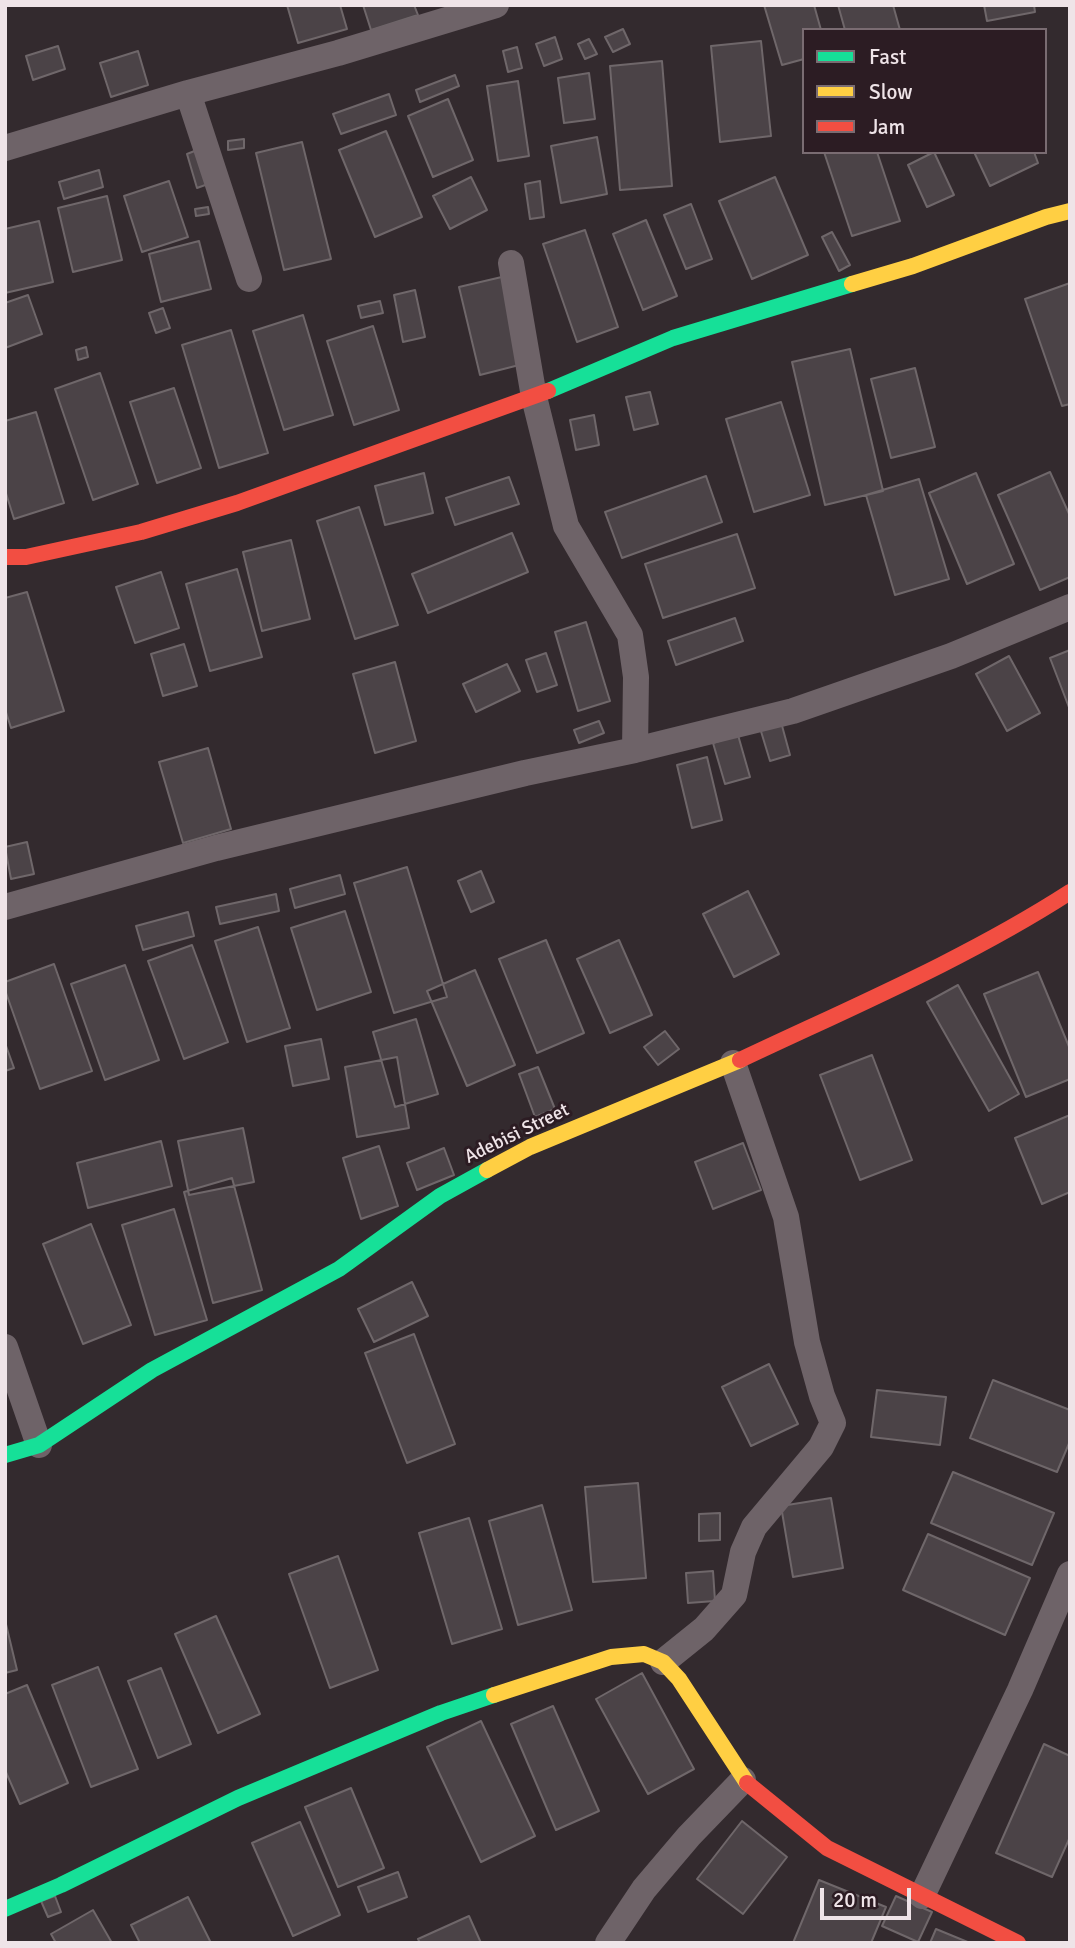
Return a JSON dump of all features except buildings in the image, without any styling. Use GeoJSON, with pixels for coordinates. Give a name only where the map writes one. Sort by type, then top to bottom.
{"type":"FeatureCollection","features":[{"type":"Feature","properties":{"kind":"street"},"geometry":{"type":"LineString","coordinates":[[5,148],[448,13],[496,5]]}},
{"type":"Feature","properties":{"kind":"street"},"geometry":{"type":"LineString","coordinates":[[188,93],[249,279]]}},
{"type":"Feature","properties":{"kind":"street"},"geometry":{"type":"LineString","coordinates":[[5,557],[26,557],[141,532],[225,506],[534,397],[673,338],[913,266],[1046,217],[1070,211]]}},
{"type":"Feature","properties":{"kind":"street"},"geometry":{"type":"LineString","coordinates":[[511,263],[534,397],[566,526],[630,635],[636,677],[635,750]]}},
{"type":"Feature","properties":{"kind":"street"},"geometry":{"type":"LineString","coordinates":[[5,906],[216,848],[793,711],[951,656],[1070,607]]}},
{"type":"Feature","properties":{"kind":"street","name":"Adebisi Street"},"geometry":{"type":"LineString","coordinates":[[5,1455],[39,1446],[152,1370],[339,1269],[440,1196],[507,1159],[733,1063],[895,987],[1017,926],[1070,892]]}},
{"type":"Feature","properties":{"kind":"street"},"geometry":{"type":"LineString","coordinates":[[663,1662],[704,1629],[734,1595],[743,1552],[754,1527],[821,1447],[833,1423],[822,1396],[807,1342],[786,1217],[733,1063]]}},
{"type":"Feature","properties":{"kind":"street"},"geometry":{"type":"LineString","coordinates":[[5,1348],[39,1446]]}},
{"type":"Feature","properties":{"kind":"street"},"geometry":{"type":"LineString","coordinates":[[922,1896],[1020,1690],[1070,1574]]}},
{"type":"Feature","properties":{"kind":"street"},"geometry":{"type":"LineString","coordinates":[[5,1909],[61,1885],[238,1798],[440,1713],[611,1657],[644,1654],[663,1662],[679,1679],[743,1780],[827,1848],[1018,1943]]}},
{"type":"Feature","properties":{"kind":"street"},"geometry":{"type":"LineString","coordinates":[[608,1943],[644,1889],[689,1836],[743,1780]]}},
{"type":"Feature","properties":{"kind":"traffic: fast"},"geometry":{"type":"LineString","coordinates":[[548,391],[673,338],[852,284]]}},
{"type":"Feature","properties":{"kind":"traffic: fast"},"geometry":{"type":"LineString","coordinates":[[5,1455],[39,1445],[152,1370],[339,1269],[440,1196],[487,1170]]}},
{"type":"Feature","properties":{"kind":"traffic: fast"},"geometry":{"type":"LineString","coordinates":[[5,1909],[61,1885],[238,1798],[441,1713],[494,1695]]}},
{"type":"Feature","properties":{"kind":"traffic: slow"},"geometry":{"type":"LineString","coordinates":[[852,284],[913,266],[1046,217],[1070,211]]}},
{"type":"Feature","properties":{"kind":"traffic: slow"},"geometry":{"type":"LineString","coordinates":[[487,1170],[530,1147],[740,1060]]}},
{"type":"Feature","properties":{"kind":"traffic: slow"},"geometry":{"type":"LineString","coordinates":[[494,1695],[611,1657],[644,1654],[663,1662],[679,1679],[747,1783]]}},
{"type":"Feature","properties":{"kind":"traffic: jam"},"geometry":{"type":"LineString","coordinates":[[5,557],[26,557],[141,532],[237,503],[548,391]]}},
{"type":"Feature","properties":{"kind":"traffic: jam"},"geometry":{"type":"LineString","coordinates":[[740,1060],[949,961],[1070,892]]}},
{"type":"Feature","properties":{"kind":"traffic: jam"},"geometry":{"type":"LineString","coordinates":[[747,1783],[827,1848],[1018,1943]]}}]}
